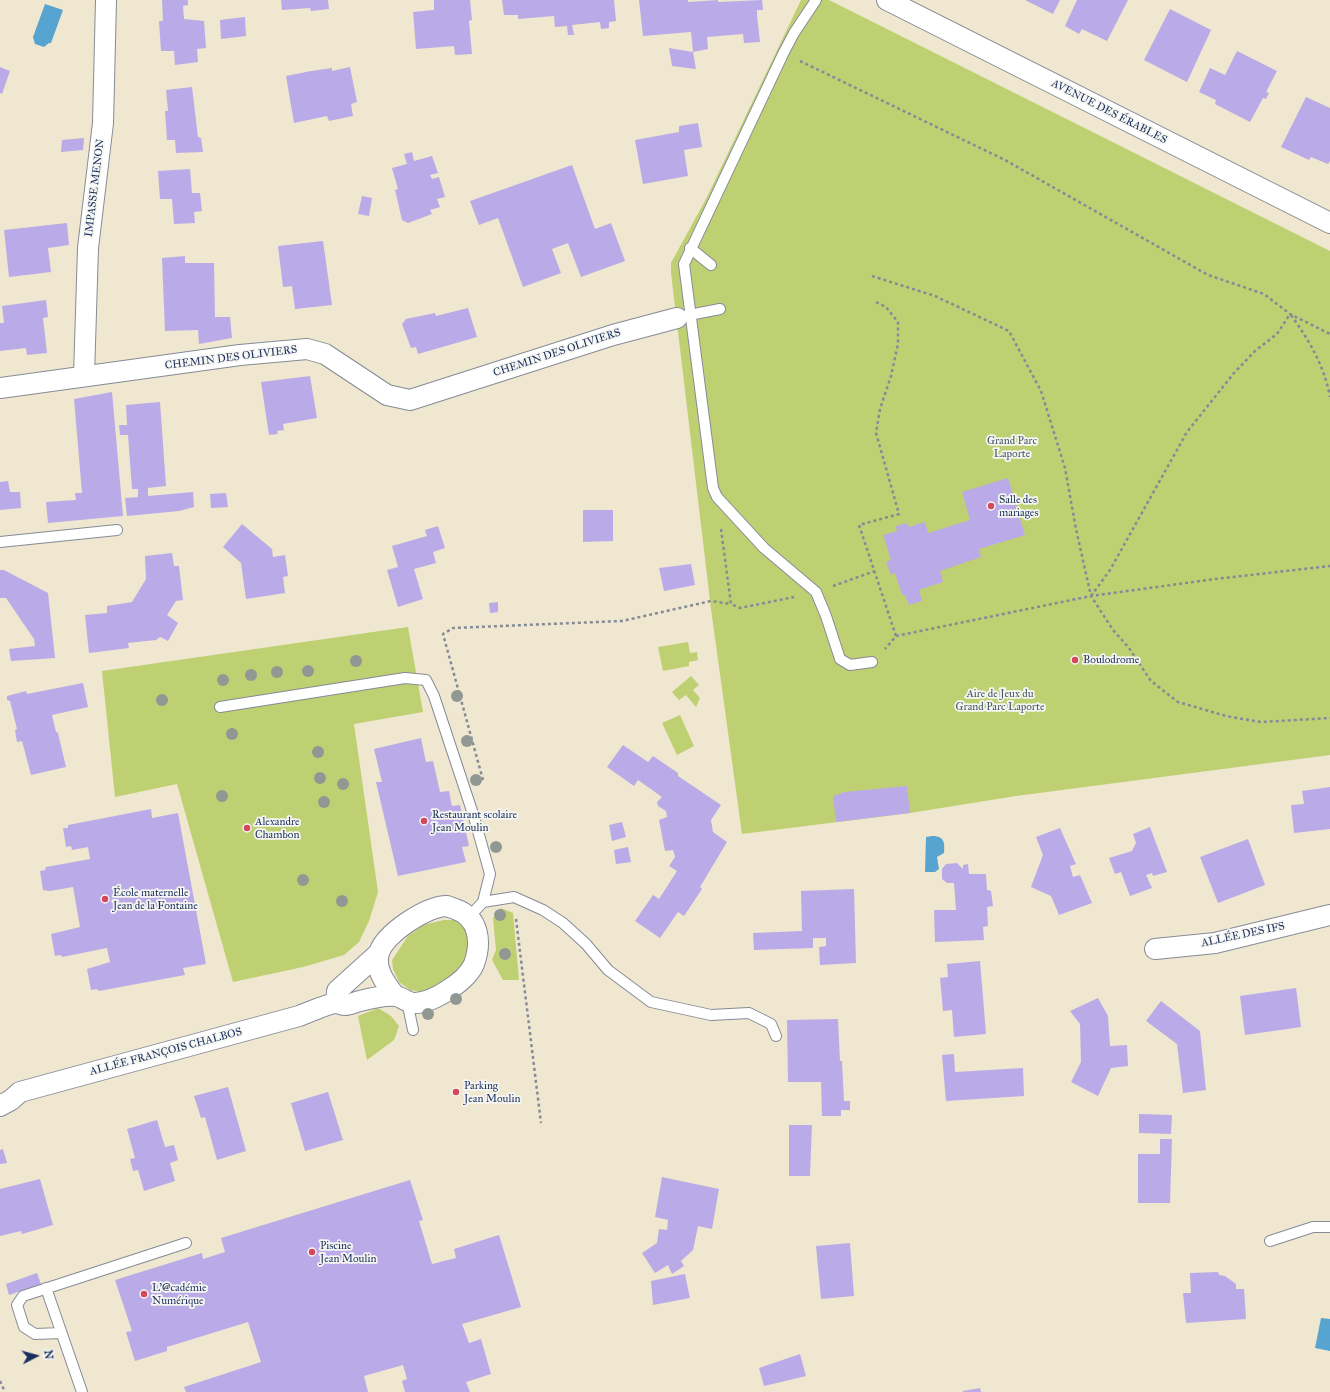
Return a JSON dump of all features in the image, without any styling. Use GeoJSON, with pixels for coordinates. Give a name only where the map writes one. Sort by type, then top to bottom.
{"type":"FeatureCollection","features":[{"type":"Feature","properties":{"kind":"street","name":"IMPASSE MENON"},"geometry":{"type":"LineString","coordinates":[[84,376],[88,248],[103,123],[106,0]]}},
{"type":"Feature","properties":{"kind":"street","name":"AVENUE DES ÉRABLES"},"geometry":{"type":"LineString","coordinates":[[887,0],[1330,223]]}},
{"type":"Feature","properties":{"kind":"street","name":"CHEMIN DES OLIVIERS"},"geometry":{"type":"LineString","coordinates":[[0,388],[240,355],[307,350],[325,354],[387,395],[410,400],[612,335],[683,316]]}},
{"type":"Feature","properties":{"kind":"street"},"geometry":{"type":"LineString","coordinates":[[336,1003],[337,991],[379,953],[388,939],[409,920],[428,911],[446,906],[465,912],[478,930],[479,950],[472,969],[454,988],[433,997],[413,1003],[401,998],[383,981],[379,968],[379,953]]}},
{"type":"Feature","properties":{"kind":"street","name":"ALLÉE DES IFS"},"geometry":{"type":"LineString","coordinates":[[1156,949],[1215,943],[1330,916]]}},
{"type":"Feature","properties":{"kind":"street","name":"ALLÉE FRANÇOIS CHALBOS"},"geometry":{"type":"LineString","coordinates":[[0,1106],[11,1100],[20,1092],[299,1016],[336,1003],[345,1005],[361,1001],[401,998]]}},
{"type":"Feature","properties":{"kind":"lane"},"geometry":{"type":"LineString","coordinates":[[816,0],[794,33],[783,54],[690,248],[684,264],[683,316],[713,488],[717,497],[764,548],[813,588],[826,616],[840,659],[850,665],[872,662]]}},
{"type":"Feature","properties":{"kind":"lane"},"geometry":{"type":"LineString","coordinates":[[690,248],[711,265]]}},
{"type":"Feature","properties":{"kind":"lane"},"geometry":{"type":"LineString","coordinates":[[683,316],[720,309]]}},
{"type":"Feature","properties":{"kind":"lane"},"geometry":{"type":"LineString","coordinates":[[0,542],[117,530]]}},
{"type":"Feature","properties":{"kind":"lane"},"geometry":{"type":"LineString","coordinates":[[220,707],[405,678],[426,680],[434,696],[474,817],[490,874],[483,902],[469,917]]}},
{"type":"Feature","properties":{"kind":"lane"},"geometry":{"type":"LineString","coordinates":[[483,902],[514,897],[543,910],[563,923],[586,944],[608,970],[652,1002],[711,1015],[749,1013],[771,1024],[776,1036]]}},
{"type":"Feature","properties":{"kind":"lane"},"geometry":{"type":"LineString","coordinates":[[401,998],[414,1030]]}},
{"type":"Feature","properties":{"kind":"lane"},"geometry":{"type":"LineString","coordinates":[[1270,1241],[1313,1226],[1330,1227]]}},
{"type":"Feature","properties":{"kind":"lane"},"geometry":{"type":"LineString","coordinates":[[61,1333],[35,1334],[24,1327],[17,1305],[23,1296],[186,1243]]}},
{"type":"Feature","properties":{"kind":"lane"},"geometry":{"type":"LineString","coordinates":[[46,1288],[82,1392]]}},
{"type":"Feature","properties":{"kind":"path"},"geometry":{"type":"LineString","coordinates":[[783,54],[806,63],[1005,160],[1208,275],[1264,294],[1290,314],[1330,334]]}},
{"type":"Feature","properties":{"kind":"path"},"geometry":{"type":"LineString","coordinates":[[872,276],[935,296],[1009,330],[1041,391],[1065,468],[1076,529],[1091,596],[1113,630],[1129,648],[1151,681],[1178,702],[1226,716],[1261,722],[1330,718]]}},
{"type":"Feature","properties":{"kind":"path"},"geometry":{"type":"LineString","coordinates":[[876,302],[886,307],[898,322],[898,344],[891,376],[880,409],[876,434],[899,514],[859,525],[896,636]]}},
{"type":"Feature","properties":{"kind":"path"},"geometry":{"type":"LineString","coordinates":[[1290,314],[1310,342],[1326,379],[1330,397]]}},
{"type":"Feature","properties":{"kind":"path"},"geometry":{"type":"LineString","coordinates":[[1091,596],[1110,570],[1187,432],[1234,373],[1255,351],[1277,334],[1290,314]]}},
{"type":"Feature","properties":{"kind":"path"},"geometry":{"type":"LineString","coordinates":[[717,497],[731,604]]}},
{"type":"Feature","properties":{"kind":"path"},"geometry":{"type":"LineString","coordinates":[[872,662],[896,636],[1091,596],[1215,579],[1330,566]]}},
{"type":"Feature","properties":{"kind":"path"},"geometry":{"type":"LineString","coordinates":[[485,785],[443,634],[453,628],[622,621],[711,601],[731,604],[740,608],[799,596],[813,588],[875,571]]}},
{"type":"Feature","properties":{"kind":"path"},"geometry":{"type":"LineString","coordinates":[[514,897],[541,1123]]}},
{"type":"Feature","properties":{"kind":"path"},"geometry":{"type":"LineString","coordinates":[[0,1381],[5,1392]]}},
{"type":"Feature","properties":{"kind":"green space","name":"Grand Parc Laporte"},"geometry":{"type":"Polygon","coordinates":[[[801,0],[829,0],[1330,251],[1330,755],[1016,796],[910,813],[742,834],[711,609],[671,263],[707,197],[801,0]]]}},
{"type":"Feature","properties":{"kind":"green space"},"geometry":{"type":"Polygon","coordinates":[[[408,627],[423,712],[354,724],[378,892],[369,921],[359,942],[344,955],[303,967],[233,982],[177,784],[115,797],[102,671],[408,627]]]}},
{"type":"Feature","properties":{"kind":"green space"},"geometry":{"type":"Polygon","coordinates":[[[688,642],[690,653],[697,652],[698,660],[689,662],[689,666],[663,671],[658,647],[688,642]]]}},
{"type":"Feature","properties":{"kind":"green space"},"geometry":{"type":"Polygon","coordinates":[[[691,676],[699,685],[693,690],[700,698],[696,707],[686,695],[679,700],[672,692],[691,676]]]}},
{"type":"Feature","properties":{"kind":"green space"},"geometry":{"type":"Polygon","coordinates":[[[680,715],[694,746],[677,755],[662,723],[680,715]]]}},
{"type":"Feature","properties":{"kind":"green space"},"geometry":{"type":"Polygon","coordinates":[[[501,908],[513,913],[519,980],[503,980],[492,960],[496,950],[493,918],[501,908]]]}},
{"type":"Feature","properties":{"kind":"green space"},"geometry":{"type":"Polygon","coordinates":[[[444,920],[458,920],[472,938],[463,967],[439,990],[421,992],[410,990],[399,982],[393,969],[392,960],[408,936],[423,925],[444,920]]]}},
{"type":"Feature","properties":{"kind":"green space"},"geometry":{"type":"Polygon","coordinates":[[[378,1008],[391,1016],[399,1026],[394,1040],[367,1060],[358,1016],[378,1008]]]}},
{"type":"Feature","properties":{"kind":"water"},"geometry":{"type":"Polygon","coordinates":[[[45,4],[63,10],[51,43],[44,47],[35,44],[33,37],[45,4]]]}},
{"type":"Feature","properties":{"kind":"water"},"geometry":{"type":"Polygon","coordinates":[[[926,837],[939,837],[943,840],[944,853],[937,857],[939,869],[935,872],[925,872],[926,837]]]}},
{"type":"Feature","properties":{"kind":"water"},"geometry":{"type":"Polygon","coordinates":[[[1321,1318],[1330,1319],[1330,1351],[1315,1348],[1321,1318]]]}},
{"type":"Feature","properties":{"kind":"building"},"geometry":{"type":"Polygon","coordinates":[[[162,0],[188,0],[188,5],[183,6],[184,19],[204,21],[206,48],[197,49],[198,62],[175,65],[174,51],[161,51],[159,21],[163,21],[162,0]]]}},
{"type":"Feature","properties":{"kind":"building"},"geometry":{"type":"Polygon","coordinates":[[[281,0],[328,0],[329,9],[311,11],[310,8],[282,10],[281,0]]]}},
{"type":"Feature","properties":{"kind":"building"},"geometry":{"type":"Polygon","coordinates":[[[434,0],[470,0],[472,20],[469,21],[472,54],[455,55],[454,46],[416,49],[413,12],[434,10],[434,0]]]}},
{"type":"Feature","properties":{"kind":"building"},"geometry":{"type":"Polygon","coordinates":[[[502,0],[614,0],[616,21],[609,22],[609,28],[601,29],[600,22],[572,25],[574,35],[568,35],[567,26],[555,27],[554,16],[518,19],[518,15],[504,15],[502,0]]]}},
{"type":"Feature","properties":{"kind":"building"},"geometry":{"type":"Polygon","coordinates":[[[639,0],[688,0],[688,2],[718,0],[718,2],[762,0],[763,10],[757,10],[760,42],[744,43],[743,34],[707,37],[708,49],[693,52],[691,32],[643,36],[639,0]]]}},
{"type":"Feature","properties":{"kind":"building"},"geometry":{"type":"Polygon","coordinates":[[[1025,0],[1060,0],[1053,14],[1025,0]]]}},
{"type":"Feature","properties":{"kind":"building"},"geometry":{"type":"Polygon","coordinates":[[[1077,0],[1128,0],[1107,41],[1082,29],[1079,34],[1065,26],[1077,0]]]}},
{"type":"Feature","properties":{"kind":"building"},"geometry":{"type":"Polygon","coordinates":[[[1170,9],[1211,30],[1187,82],[1144,60],[1170,9]]]}},
{"type":"Feature","properties":{"kind":"building"},"geometry":{"type":"Polygon","coordinates":[[[245,17],[246,36],[221,39],[220,20],[245,17]]]}},
{"type":"Feature","properties":{"kind":"building"},"geometry":{"type":"Polygon","coordinates":[[[669,48],[693,52],[696,69],[672,66],[669,48]]]}},
{"type":"Feature","properties":{"kind":"building"},"geometry":{"type":"Polygon","coordinates":[[[1237,51],[1277,71],[1266,92],[1269,93],[1266,99],[1263,98],[1250,122],[1215,104],[1216,100],[1199,92],[1210,68],[1225,75],[1237,51]]]}},
{"type":"Feature","properties":{"kind":"building"},"geometry":{"type":"Polygon","coordinates":[[[0,67],[10,71],[2,94],[0,93],[0,67]]]}},
{"type":"Feature","properties":{"kind":"building"},"geometry":{"type":"Polygon","coordinates":[[[350,67],[357,102],[351,104],[353,116],[329,121],[327,116],[294,123],[286,76],[332,68],[332,71],[350,67]]]}},
{"type":"Feature","properties":{"kind":"building"},"geometry":{"type":"Polygon","coordinates":[[[192,87],[198,137],[201,138],[203,152],[176,153],[175,140],[167,140],[165,111],[168,111],[166,90],[192,87]]]}},
{"type":"Feature","properties":{"kind":"building"},"geometry":{"type":"Polygon","coordinates":[[[1306,97],[1330,108],[1330,161],[1328,164],[1311,157],[1309,160],[1281,147],[1306,97]]]}},
{"type":"Feature","properties":{"kind":"building"},"geometry":{"type":"Polygon","coordinates":[[[698,123],[702,147],[684,150],[688,176],[643,184],[635,140],[679,132],[679,126],[698,123]]]}},
{"type":"Feature","properties":{"kind":"building"},"geometry":{"type":"Polygon","coordinates":[[[84,138],[83,150],[61,152],[62,140],[84,138]]]}},
{"type":"Feature","properties":{"kind":"building"},"geometry":{"type":"Polygon","coordinates":[[[412,152],[414,161],[432,156],[438,173],[430,175],[432,179],[439,177],[445,197],[437,199],[440,207],[430,210],[432,214],[408,223],[402,220],[395,190],[398,189],[392,168],[407,164],[404,154],[412,152]]]}},
{"type":"Feature","properties":{"kind":"building"},"geometry":{"type":"Polygon","coordinates":[[[572,165],[595,229],[611,223],[625,261],[581,277],[568,243],[552,249],[561,273],[523,287],[498,218],[479,225],[470,201],[572,165]]]}},
{"type":"Feature","properties":{"kind":"building"},"geometry":{"type":"Polygon","coordinates":[[[190,169],[192,193],[200,193],[202,211],[194,212],[195,223],[174,224],[172,199],[160,199],[158,171],[190,169]]]}},
{"type":"Feature","properties":{"kind":"building"},"geometry":{"type":"Polygon","coordinates":[[[362,196],[372,198],[369,216],[358,214],[362,196]]]}},
{"type":"Feature","properties":{"kind":"building"},"geometry":{"type":"Polygon","coordinates":[[[67,223],[69,245],[48,248],[51,272],[9,277],[4,230],[67,223]]]}},
{"type":"Feature","properties":{"kind":"building"},"geometry":{"type":"Polygon","coordinates":[[[323,241],[332,305],[295,309],[292,286],[283,287],[278,246],[323,241]]]}},
{"type":"Feature","properties":{"kind":"building"},"geometry":{"type":"Polygon","coordinates":[[[185,256],[185,263],[214,263],[215,317],[230,317],[232,338],[199,344],[198,330],[165,331],[162,258],[185,256]]]}},
{"type":"Feature","properties":{"kind":"building"},"geometry":{"type":"Polygon","coordinates":[[[46,300],[48,317],[43,318],[47,353],[27,355],[26,348],[0,351],[0,323],[4,323],[2,306],[46,300]]]}},
{"type":"Feature","properties":{"kind":"building"},"geometry":{"type":"Polygon","coordinates":[[[468,308],[477,337],[418,354],[416,347],[411,348],[402,324],[406,319],[435,313],[436,316],[468,308]]]}},
{"type":"Feature","properties":{"kind":"building"},"geometry":{"type":"Polygon","coordinates":[[[310,376],[317,418],[283,424],[284,430],[277,431],[278,434],[269,435],[261,382],[310,376]]]}},
{"type":"Feature","properties":{"kind":"building"},"geometry":{"type":"Polygon","coordinates":[[[112,392],[123,516],[48,523],[46,502],[76,500],[75,493],[82,493],[74,399],[112,392]]]}},
{"type":"Feature","properties":{"kind":"building"},"geometry":{"type":"Polygon","coordinates":[[[160,402],[166,486],[148,488],[148,496],[193,492],[194,507],[179,511],[127,516],[125,498],[138,497],[138,489],[132,489],[128,435],[120,435],[119,425],[127,425],[126,405],[160,402]]]}},
{"type":"Feature","properties":{"kind":"building"},"geometry":{"type":"Polygon","coordinates":[[[1008,478],[1025,535],[979,549],[981,557],[940,571],[943,582],[919,590],[922,601],[909,605],[905,595],[902,595],[895,573],[891,575],[886,562],[891,560],[883,535],[897,531],[896,526],[907,523],[909,527],[925,522],[928,533],[970,520],[962,492],[1008,478]]]}},
{"type":"Feature","properties":{"kind":"building"},"geometry":{"type":"Polygon","coordinates":[[[8,481],[10,492],[20,492],[21,508],[0,510],[0,482],[8,481]]]}},
{"type":"Feature","properties":{"kind":"building"},"geometry":{"type":"Polygon","coordinates":[[[226,493],[228,507],[211,508],[210,494],[226,493]]]}},
{"type":"Feature","properties":{"kind":"building"},"geometry":{"type":"Polygon","coordinates":[[[583,510],[613,510],[613,541],[583,542],[583,510]]]}},
{"type":"Feature","properties":{"kind":"building"},"geometry":{"type":"Polygon","coordinates":[[[242,524],[272,549],[273,557],[285,555],[288,576],[283,577],[285,593],[246,599],[241,563],[223,547],[242,524]]]}},
{"type":"Feature","properties":{"kind":"building"},"geometry":{"type":"Polygon","coordinates":[[[438,526],[445,548],[433,552],[436,563],[414,569],[423,599],[398,607],[387,570],[398,567],[392,546],[427,536],[425,530],[438,526]]]}},
{"type":"Feature","properties":{"kind":"building"},"geometry":{"type":"Polygon","coordinates":[[[172,553],[174,566],[179,566],[183,600],[176,601],[167,615],[178,623],[168,641],[160,637],[156,640],[128,643],[129,648],[89,653],[85,615],[107,613],[107,606],[132,602],[146,579],[145,556],[172,553]]]}},
{"type":"Feature","properties":{"kind":"building"},"geometry":{"type":"Polygon","coordinates":[[[691,564],[695,585],[664,591],[659,568],[691,564]]]}},
{"type":"Feature","properties":{"kind":"building"},"geometry":{"type":"Polygon","coordinates":[[[0,570],[4,570],[48,593],[55,658],[11,661],[9,649],[35,646],[34,639],[6,598],[0,598],[0,570]]]}},
{"type":"Feature","properties":{"kind":"building"},"geometry":{"type":"Polygon","coordinates":[[[498,602],[498,612],[490,613],[489,603],[498,602]]]}},
{"type":"Feature","properties":{"kind":"building"},"geometry":{"type":"Polygon","coordinates":[[[83,683],[88,707],[52,715],[66,767],[31,775],[22,741],[17,742],[15,730],[17,729],[10,701],[7,700],[7,696],[26,691],[27,694],[83,683]]]}},
{"type":"Feature","properties":{"kind":"building","name":"Restaurant scolaire Jean Moulin"},"geometry":{"type":"Polygon","coordinates":[[[421,738],[426,762],[433,761],[440,792],[449,791],[452,806],[460,805],[469,846],[462,847],[466,862],[398,876],[376,782],[382,782],[374,749],[421,738]]]}},
{"type":"Feature","properties":{"kind":"building"},"geometry":{"type":"Polygon","coordinates":[[[623,745],[648,762],[653,756],[678,773],[678,776],[721,805],[711,820],[713,832],[727,842],[700,887],[702,889],[684,916],[678,912],[660,938],[635,921],[653,895],[659,899],[677,871],[669,866],[675,857],[673,850],[665,851],[659,820],[667,817],[666,811],[658,806],[657,802],[662,797],[638,780],[634,786],[607,767],[623,745]]]}},
{"type":"Feature","properties":{"kind":"building"},"geometry":{"type":"Polygon","coordinates":[[[907,786],[910,813],[836,822],[833,796],[845,792],[907,786]]]}},
{"type":"Feature","properties":{"kind":"building"},"geometry":{"type":"Polygon","coordinates":[[[1330,787],[1330,829],[1294,833],[1291,805],[1304,804],[1302,791],[1330,787]]]}},
{"type":"Feature","properties":{"kind":"building"},"geometry":{"type":"Polygon","coordinates":[[[151,809],[152,818],[178,813],[206,964],[183,968],[185,975],[99,991],[97,989],[91,990],[87,969],[110,962],[107,948],[62,957],[61,955],[55,956],[51,934],[80,927],[73,887],[50,891],[43,890],[40,871],[45,870],[46,867],[90,859],[88,847],[72,850],[71,846],[66,847],[63,828],[68,828],[68,825],[151,809]]]}},
{"type":"Feature","properties":{"kind":"building"},"geometry":{"type":"Polygon","coordinates":[[[622,822],[626,837],[612,841],[609,825],[622,822]]]}},
{"type":"Feature","properties":{"kind":"building"},"geometry":{"type":"Polygon","coordinates":[[[1150,827],[1167,872],[1153,876],[1152,873],[1146,875],[1152,888],[1130,896],[1121,872],[1115,874],[1109,858],[1132,851],[1136,843],[1133,834],[1150,827]]]}},
{"type":"Feature","properties":{"kind":"building"},"geometry":{"type":"Polygon","coordinates":[[[1060,828],[1076,864],[1070,866],[1073,877],[1080,875],[1092,903],[1059,915],[1051,896],[1031,887],[1043,855],[1036,837],[1060,828]]]}},
{"type":"Feature","properties":{"kind":"building"},"geometry":{"type":"Polygon","coordinates":[[[1248,839],[1265,885],[1218,903],[1200,857],[1248,839]]]}},
{"type":"Feature","properties":{"kind":"building"},"geometry":{"type":"Polygon","coordinates":[[[628,847],[631,862],[616,864],[614,850],[628,847]]]}},
{"type":"Feature","properties":{"kind":"building"},"geometry":{"type":"Polygon","coordinates":[[[957,863],[963,869],[963,865],[968,864],[969,874],[986,874],[987,890],[991,891],[993,906],[987,907],[988,926],[983,927],[984,940],[935,942],[934,910],[956,910],[954,883],[947,883],[942,879],[942,869],[946,864],[957,863]]]}},
{"type":"Feature","properties":{"kind":"building"},"geometry":{"type":"Polygon","coordinates":[[[854,889],[856,963],[820,965],[819,947],[826,946],[826,938],[813,938],[813,948],[754,950],[753,933],[802,931],[801,891],[854,889]]]}},
{"type":"Feature","properties":{"kind":"building"},"geometry":{"type":"Polygon","coordinates":[[[980,961],[986,1034],[954,1037],[952,1010],[943,1011],[940,978],[948,977],[947,964],[980,961]]]}},
{"type":"Feature","properties":{"kind":"building"},"geometry":{"type":"Polygon","coordinates":[[[1296,988],[1301,1027],[1245,1035],[1240,996],[1296,988]]]}},
{"type":"Feature","properties":{"kind":"building"},"geometry":{"type":"Polygon","coordinates":[[[1098,998],[1108,1016],[1110,1046],[1127,1045],[1128,1066],[1111,1068],[1098,1096],[1071,1082],[1081,1062],[1080,1024],[1070,1011],[1098,998]]]}},
{"type":"Feature","properties":{"kind":"building"},"geometry":{"type":"Polygon","coordinates":[[[1161,1001],[1200,1031],[1206,1090],[1183,1093],[1177,1044],[1146,1021],[1161,1001]]]}},
{"type":"Feature","properties":{"kind":"building"},"geometry":{"type":"Polygon","coordinates":[[[838,1019],[844,1101],[850,1101],[850,1110],[841,1110],[841,1116],[822,1116],[821,1082],[788,1082],[787,1020],[838,1019]]]}},
{"type":"Feature","properties":{"kind":"building"},"geometry":{"type":"Polygon","coordinates":[[[954,1054],[955,1072],[1023,1068],[1024,1096],[946,1101],[942,1055],[954,1054]]]}},
{"type":"Feature","properties":{"kind":"building"},"geometry":{"type":"Polygon","coordinates":[[[228,1087],[246,1151],[217,1160],[205,1117],[201,1118],[194,1096],[228,1087]]]}},
{"type":"Feature","properties":{"kind":"building"},"geometry":{"type":"Polygon","coordinates":[[[328,1092],[343,1140],[305,1151],[291,1103],[328,1092]]]}},
{"type":"Feature","properties":{"kind":"building"},"geometry":{"type":"Polygon","coordinates":[[[1139,1114],[1172,1115],[1171,1134],[1139,1133],[1139,1114]]]}},
{"type":"Feature","properties":{"kind":"building"},"geometry":{"type":"Polygon","coordinates":[[[157,1120],[165,1147],[174,1145],[178,1160],[170,1163],[175,1181],[144,1191],[138,1170],[133,1171],[130,1159],[135,1158],[127,1129],[157,1120]]]}},
{"type":"Feature","properties":{"kind":"building"},"geometry":{"type":"Polygon","coordinates":[[[789,1125],[812,1125],[810,1176],[789,1176],[789,1125]]]}},
{"type":"Feature","properties":{"kind":"building"},"geometry":{"type":"Polygon","coordinates":[[[1160,1139],[1172,1139],[1170,1203],[1138,1203],[1138,1154],[1160,1154],[1160,1139]]]}},
{"type":"Feature","properties":{"kind":"building"},"geometry":{"type":"Polygon","coordinates":[[[3,1149],[7,1163],[0,1164],[0,1150],[3,1149]]]}},
{"type":"Feature","properties":{"kind":"building"},"geometry":{"type":"Polygon","coordinates":[[[662,1177],[719,1189],[712,1229],[698,1226],[693,1250],[681,1261],[684,1266],[672,1274],[668,1265],[655,1273],[642,1253],[657,1243],[659,1229],[667,1230],[668,1220],[655,1217],[662,1177]]]}},
{"type":"Feature","properties":{"kind":"building"},"geometry":{"type":"Polygon","coordinates":[[[40,1179],[53,1225],[22,1234],[21,1231],[0,1236],[0,1189],[40,1179]]]}},
{"type":"Feature","properties":{"kind":"building"},"geometry":{"type":"Polygon","coordinates":[[[410,1180],[423,1220],[419,1221],[432,1264],[456,1258],[454,1249],[499,1235],[521,1307],[462,1324],[469,1343],[481,1339],[491,1374],[466,1382],[470,1392],[405,1392],[402,1381],[407,1379],[403,1365],[364,1376],[368,1392],[186,1392],[184,1387],[261,1362],[248,1322],[167,1347],[167,1351],[135,1361],[126,1332],[132,1331],[115,1280],[202,1253],[203,1259],[225,1252],[221,1238],[410,1180]]]}},
{"type":"Feature","properties":{"kind":"building"},"geometry":{"type":"Polygon","coordinates":[[[850,1243],[854,1296],[821,1299],[816,1246],[850,1243]]]}},
{"type":"Feature","properties":{"kind":"building"},"geometry":{"type":"Polygon","coordinates":[[[1218,1272],[1219,1275],[1225,1276],[1236,1284],[1236,1289],[1244,1289],[1246,1319],[1186,1323],[1183,1293],[1191,1293],[1190,1273],[1218,1272]]]}},
{"type":"Feature","properties":{"kind":"building"},"geometry":{"type":"Polygon","coordinates":[[[37,1273],[41,1284],[9,1295],[6,1284],[37,1273]]]}},
{"type":"Feature","properties":{"kind":"building"},"geometry":{"type":"Polygon","coordinates":[[[685,1274],[690,1298],[653,1305],[651,1281],[685,1274]]]}},
{"type":"Feature","properties":{"kind":"building"},"geometry":{"type":"Polygon","coordinates":[[[800,1354],[806,1376],[764,1386],[759,1368],[800,1354]]]}},
{"type":"Feature","properties":{"kind":"building"},"geometry":{"type":"Polygon","coordinates":[[[980,1388],[981,1392],[963,1392],[963,1391],[980,1388]]]}},
{"type":"Feature","properties":{"kind":"place","name":"Salle des mariages"},"geometry":{"type":"Point","coordinates":[991,506]}},
{"type":"Feature","properties":{"kind":"place","name":"Boulodrome"},"geometry":{"type":"Point","coordinates":[1075,660]}},
{"type":"Feature","properties":{"kind":"place","name":"Restaurant scolaire Jean Moulin"},"geometry":{"type":"Point","coordinates":[424,821]}},
{"type":"Feature","properties":{"kind":"place","name":"Alexandre Chambon"},"geometry":{"type":"Point","coordinates":[247,828]}},
{"type":"Feature","properties":{"kind":"place","name":"École maternelle Jean de la Fontaine"},"geometry":{"type":"Point","coordinates":[105,899]}},
{"type":"Feature","properties":{"kind":"place","name":"Parking Jean Moulin"},"geometry":{"type":"Point","coordinates":[456,1092]}},
{"type":"Feature","properties":{"kind":"place","name":"Piscine Jean Moulin"},"geometry":{"type":"Point","coordinates":[312,1252]}},
{"type":"Feature","properties":{"kind":"place","name":"L'@cadémie Numérique"},"geometry":{"type":"Point","coordinates":[144,1294]}},
{"type":"Feature","properties":{"kind":"park label","name":"Aire de Jeux du Grand Parc Laporte"},"geometry":{"type":"Point","coordinates":[1000,700]}}]}
